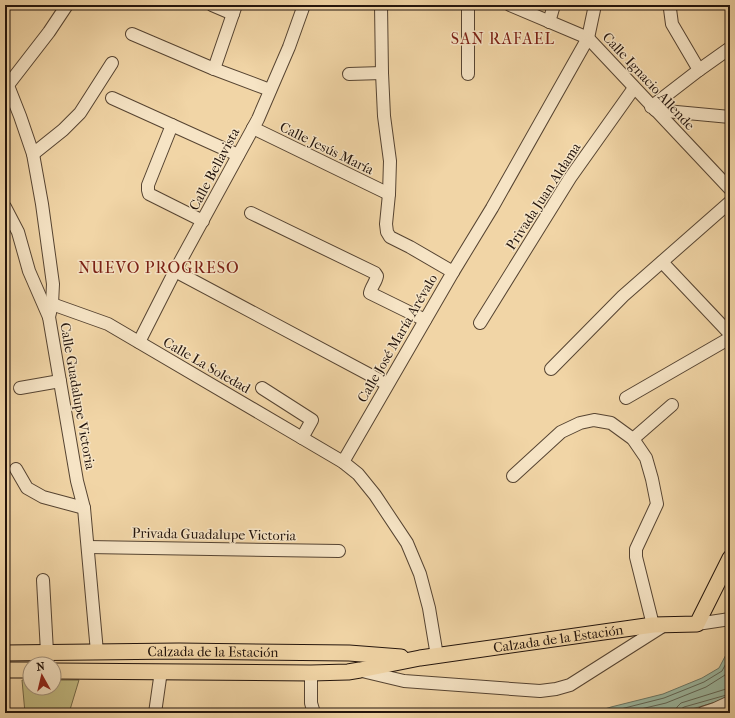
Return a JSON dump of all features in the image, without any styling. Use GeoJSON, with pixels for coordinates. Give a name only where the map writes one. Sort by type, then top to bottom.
{"type":"FeatureCollection","features":[{"type":"Feature","properties":{"kind":"main road"},"geometry":{"type":"LineString","coordinates":[[697,624],[729,560]]}},
{"type":"Feature","properties":{"kind":"main road","name":"Calzada de la Estación"},"geometry":{"type":"LineString","coordinates":[[62,670],[311,673],[354,671],[420,658],[658,626],[697,624]]}},
{"type":"Feature","properties":{"kind":"main road","name":"Calzada de la Estación"},"geometry":{"type":"LineString","coordinates":[[5,653],[179,651],[349,653],[420,658]]}},
{"type":"Feature","properties":{"kind":"main road"},"geometry":{"type":"LineString","coordinates":[[161,671],[167,661],[179,651]]}},
{"type":"Feature","properties":{"kind":"main road"},"geometry":{"type":"LineString","coordinates":[[349,653],[351,660],[350,666],[354,671]]}},
{"type":"Feature","properties":{"kind":"main road"},"geometry":{"type":"LineString","coordinates":[[5,670],[22,670]]}},
{"type":"Feature","properties":{"kind":"street"},"geometry":{"type":"LineString","coordinates":[[7,82],[49,32],[67,5]]}},
{"type":"Feature","properties":{"kind":"street"},"geometry":{"type":"LineString","coordinates":[[212,5],[234,9],[214,69]]}},
{"type":"Feature","properties":{"kind":"street","name":"Calle Bellavista"},"geometry":{"type":"LineString","coordinates":[[139,342],[258,119],[304,5]]}},
{"type":"Feature","properties":{"kind":"street"},"geometry":{"type":"LineString","coordinates":[[382,5],[382,73],[384,116],[390,161],[386,224],[387,232],[390,237],[453,272]]}},
{"type":"Feature","properties":{"kind":"street"},"geometry":{"type":"LineString","coordinates":[[468,5],[468,74]]}},
{"type":"Feature","properties":{"kind":"street","name":"Calle Ignacio Allende"},"geometry":{"type":"LineString","coordinates":[[510,5],[588,38],[730,189]]}},
{"type":"Feature","properties":{"kind":"street"},"geometry":{"type":"LineString","coordinates":[[549,22],[554,5]]}},
{"type":"Feature","properties":{"kind":"street","name":"Calle José María Arévalo"},"geometry":{"type":"LineString","coordinates":[[343,462],[387,384],[492,208],[588,38],[595,5]]}},
{"type":"Feature","properties":{"kind":"street"},"geometry":{"type":"LineString","coordinates":[[670,9],[672,24],[699,70]]}},
{"type":"Feature","properties":{"kind":"street"},"geometry":{"type":"LineString","coordinates":[[132,34],[214,69],[270,90]]}},
{"type":"Feature","properties":{"kind":"street"},"geometry":{"type":"LineString","coordinates":[[653,108],[699,70],[730,48]]}},
{"type":"Feature","properties":{"kind":"street"},"geometry":{"type":"LineString","coordinates":[[33,154],[80,113],[112,63]]}},
{"type":"Feature","properties":{"kind":"street"},"geometry":{"type":"LineString","coordinates":[[349,74],[382,73]]}},
{"type":"Feature","properties":{"kind":"street","name":"Calle Guadalupe Victoria"},"geometry":{"type":"LineString","coordinates":[[7,82],[33,154],[42,204],[53,284],[52,304],[49,317],[77,481],[84,508],[98,652]]}},
{"type":"Feature","properties":{"kind":"street","name":"Privada Juan Aldama"},"geometry":{"type":"LineString","coordinates":[[480,323],[570,178],[634,88]]}},
{"type":"Feature","properties":{"kind":"street"},"geometry":{"type":"LineString","coordinates":[[112,98],[238,155]]}},
{"type":"Feature","properties":{"kind":"street"},"geometry":{"type":"LineString","coordinates":[[653,108],[730,117]]}},
{"type":"Feature","properties":{"kind":"street"},"geometry":{"type":"LineString","coordinates":[[172,125],[148,185],[149,194],[203,221]]}},
{"type":"Feature","properties":{"kind":"street","name":"Calle Jesús María"},"geometry":{"type":"LineString","coordinates":[[253,128],[389,194]]}},
{"type":"Feature","properties":{"kind":"street"},"geometry":{"type":"LineString","coordinates":[[551,369],[623,296],[730,202]]}},
{"type":"Feature","properties":{"kind":"street"},"geometry":{"type":"LineString","coordinates":[[5,207],[18,232],[29,271],[49,317]]}},
{"type":"Feature","properties":{"kind":"street"},"geometry":{"type":"LineString","coordinates":[[251,213],[375,273],[377,276],[370,293],[425,320]]}},
{"type":"Feature","properties":{"kind":"street"},"geometry":{"type":"LineString","coordinates":[[662,262],[730,334]]}},
{"type":"Feature","properties":{"kind":"street"},"geometry":{"type":"LineString","coordinates":[[176,271],[387,384]]}},
{"type":"Feature","properties":{"kind":"street","name":"Calle La Soledad"},"geometry":{"type":"LineString","coordinates":[[52,304],[108,324],[343,462]]}},
{"type":"Feature","properties":{"kind":"street"},"geometry":{"type":"LineString","coordinates":[[626,398],[730,338]]}},
{"type":"Feature","properties":{"kind":"street"},"geometry":{"type":"LineString","coordinates":[[20,388],[60,381]]}},
{"type":"Feature","properties":{"kind":"street"},"geometry":{"type":"LineString","coordinates":[[262,388],[312,420],[302,438]]}},
{"type":"Feature","properties":{"kind":"street"},"geometry":{"type":"LineString","coordinates":[[633,439],[672,405]]}},
{"type":"Feature","properties":{"kind":"street"},"geometry":{"type":"LineString","coordinates":[[354,671],[404,681],[540,691],[556,689],[570,685],[658,626],[636,557],[636,549],[657,504],[646,458],[633,439],[610,423],[594,420],[580,423],[561,432],[514,476]]}},
{"type":"Feature","properties":{"kind":"street"},"geometry":{"type":"LineString","coordinates":[[343,462],[358,474],[375,495],[407,543],[420,574],[429,608],[436,656]]}},
{"type":"Feature","properties":{"kind":"street"},"geometry":{"type":"LineString","coordinates":[[16,469],[27,488],[43,497],[84,508]]}},
{"type":"Feature","properties":{"kind":"street","name":"Privada Guadalupe Victoria"},"geometry":{"type":"LineString","coordinates":[[88,547],[339,550]]}},
{"type":"Feature","properties":{"kind":"street"},"geometry":{"type":"LineString","coordinates":[[43,580],[47,652]]}},
{"type":"Feature","properties":{"kind":"street"},"geometry":{"type":"LineString","coordinates":[[697,624],[730,618]]}},
{"type":"Feature","properties":{"kind":"street"},"geometry":{"type":"LineString","coordinates":[[156,712],[161,671]]}},
{"type":"Feature","properties":{"kind":"street"},"geometry":{"type":"LineString","coordinates":[[311,673],[311,704],[314,713]]}},
{"type":"Feature","properties":{"kind":"street"},"geometry":{"type":"LineString","coordinates":[[703,713],[730,702]]}},
{"type":"Feature","properties":{"kind":"shaded area"},"geometry":{"type":"Polygon","coordinates":[[[62,680],[79,680],[69,713],[25,713],[23,696],[62,696],[62,680]]]}},
{"type":"Feature","properties":{"kind":"water"},"geometry":{"type":"Polygon","coordinates":[[[730,647],[730,698],[678,713],[592,713],[663,694],[702,678],[719,668],[730,647]]]}},
{"type":"Feature","properties":{"kind":"district","name":"SAN RAFAEL"},"geometry":{"type":"Point","coordinates":[503,38]}},
{"type":"Feature","properties":{"kind":"district","name":"NUEVO PROGRESO"},"geometry":{"type":"Point","coordinates":[159,267]}}]}
